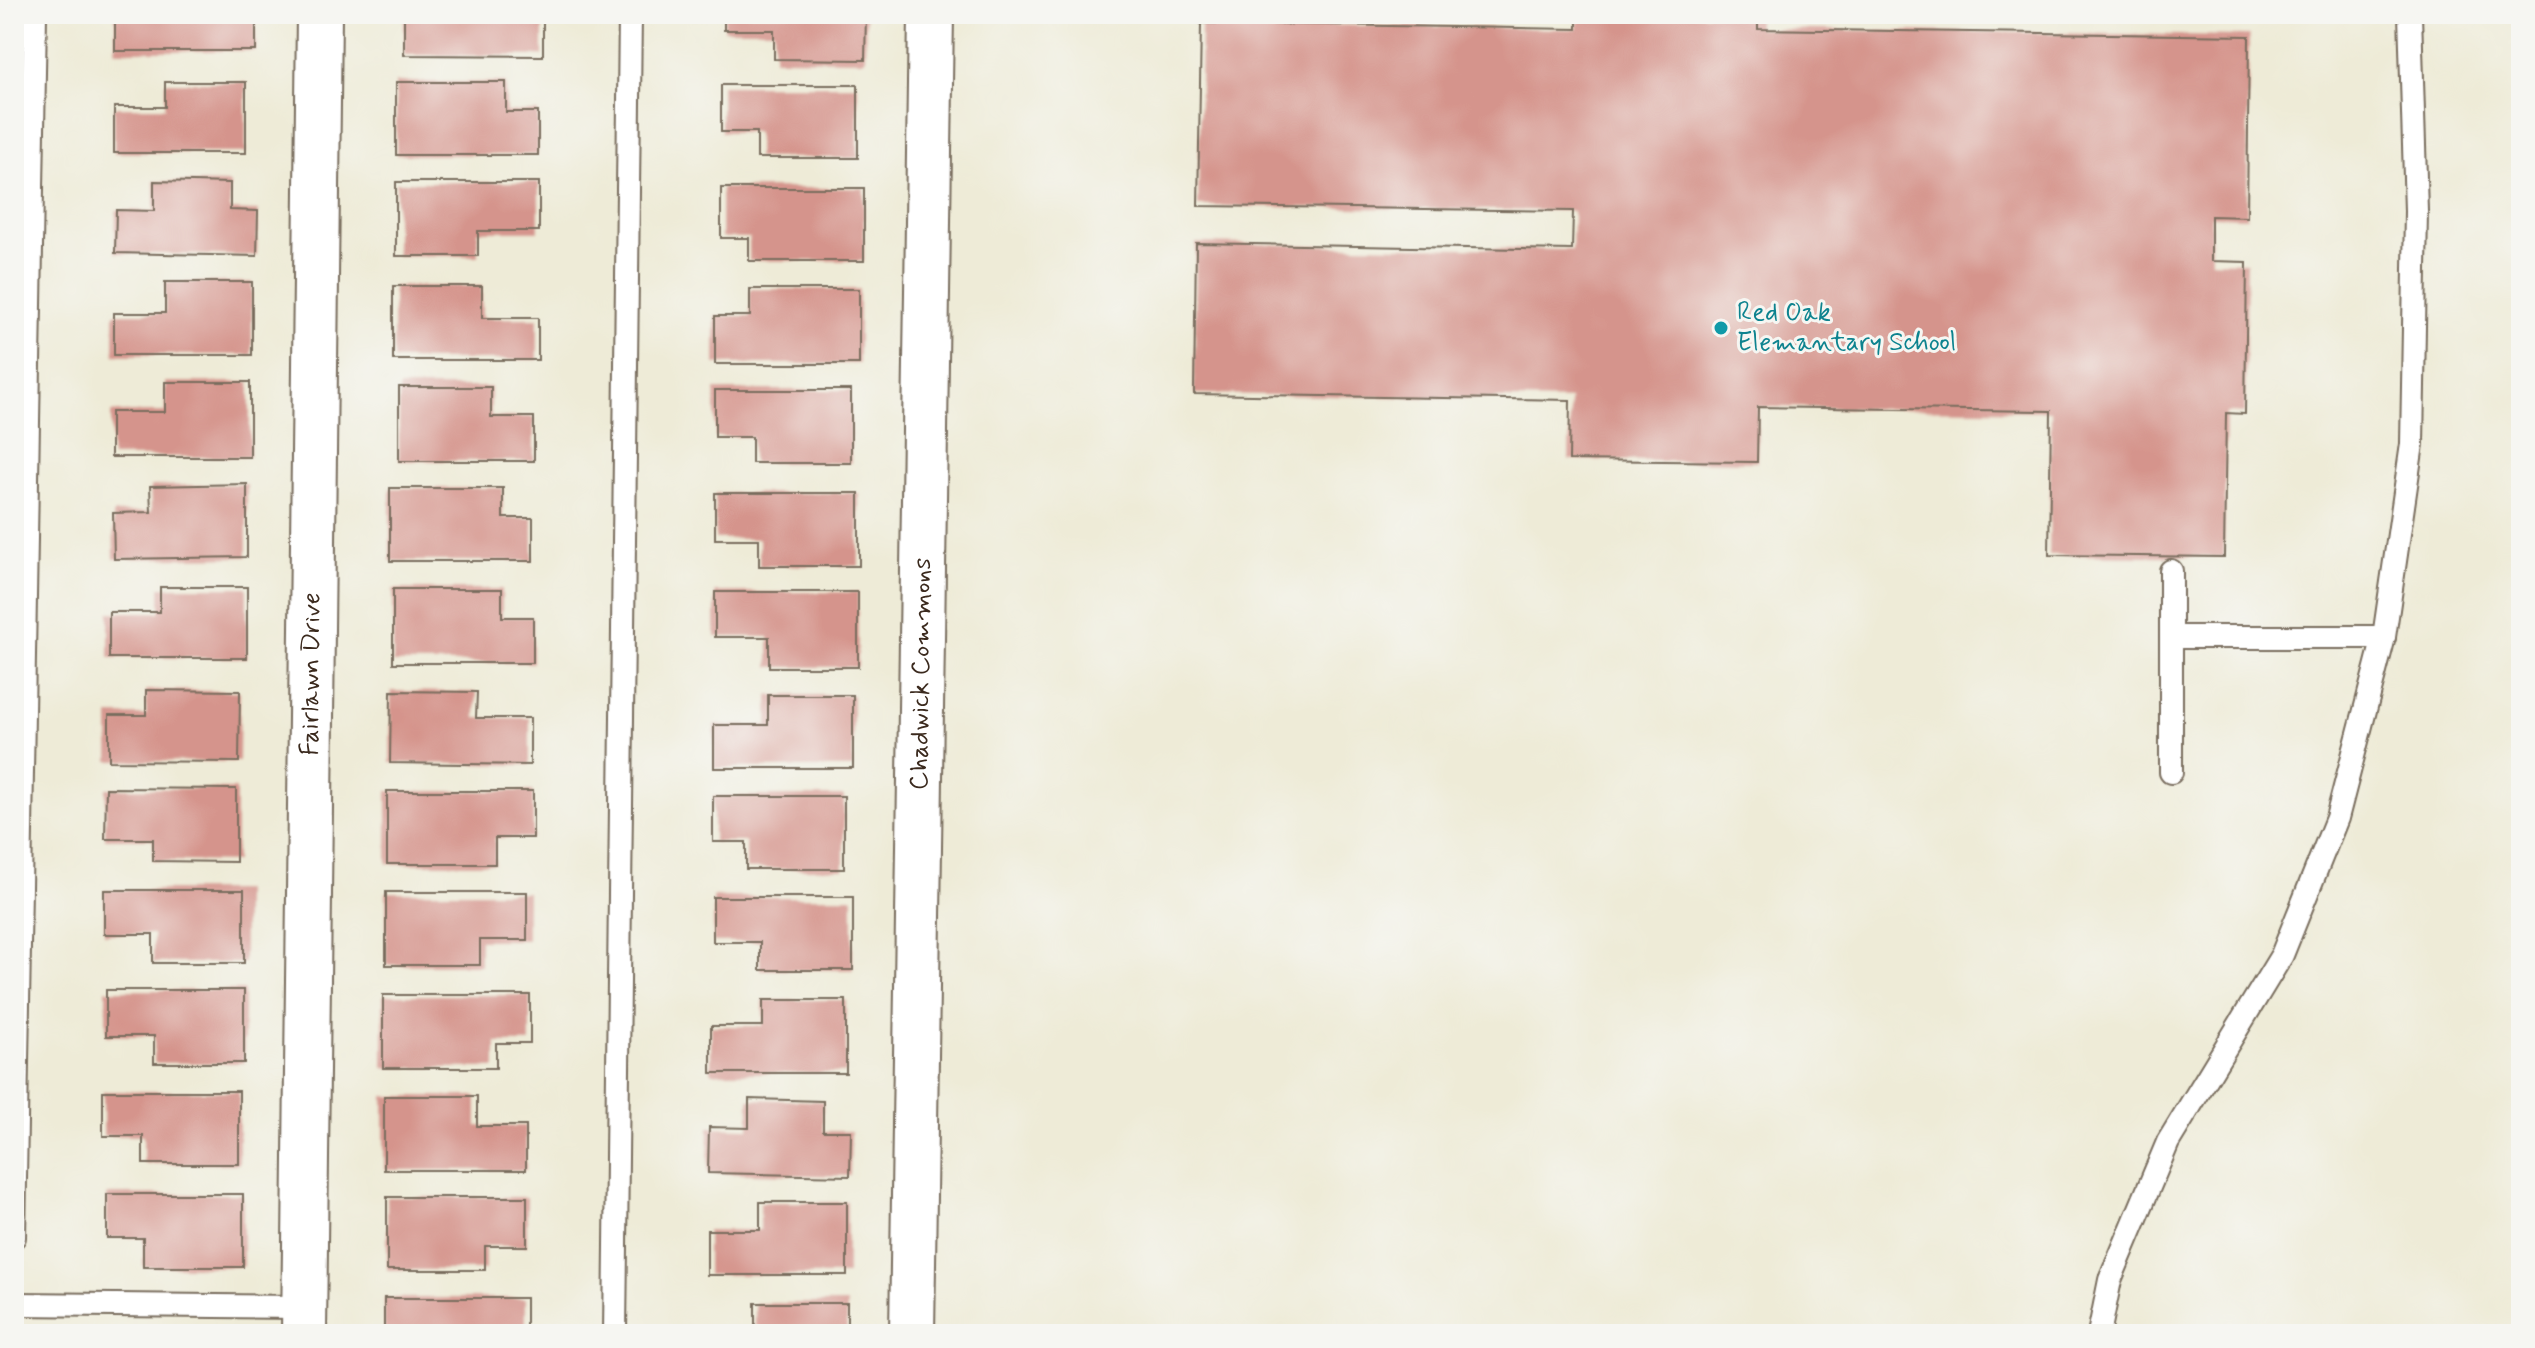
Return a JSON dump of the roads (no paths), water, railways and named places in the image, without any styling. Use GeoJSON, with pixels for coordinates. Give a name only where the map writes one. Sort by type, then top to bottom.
{"type":"FeatureCollection","features":[{"type":"Feature","properties":{"kind":"street","name":"Fairlawn Drive"},"geometry":{"type":"LineString","coordinates":[[305,1320],[319,14]]}},
{"type":"Feature","properties":{"kind":"street","name":"Chadwick Commons"},"geometry":{"type":"LineString","coordinates":[[912,1334],[931,14]]}},
{"type":"Feature","properties":{"kind":"lane"},"geometry":{"type":"LineString","coordinates":[[14,1237],[35,14]]}},
{"type":"Feature","properties":{"kind":"lane"},"geometry":{"type":"LineString","coordinates":[[615,1334],[630,14]]}},
{"type":"Feature","properties":{"kind":"lane"},"geometry":{"type":"LineString","coordinates":[[2099,1334],[2110,1280],[2168,1142],[2282,955],[2337,818],[2384,637],[2412,444],[2416,211],[2410,14]]}},
{"type":"Feature","properties":{"kind":"lane"},"geometry":{"type":"LineString","coordinates":[[2171,571],[2171,772]]}},
{"type":"Feature","properties":{"kind":"lane"},"geometry":{"type":"LineString","coordinates":[[2171,637],[2384,637]]}},
{"type":"Feature","properties":{"kind":"lane"},"geometry":{"type":"LineString","coordinates":[[14,1304],[305,1320]]}},
{"type":"Feature","properties":{"kind":"place","name":"Red Oak Elemantary School"},"geometry":{"type":"Point","coordinates":[1721,328]}}]}
